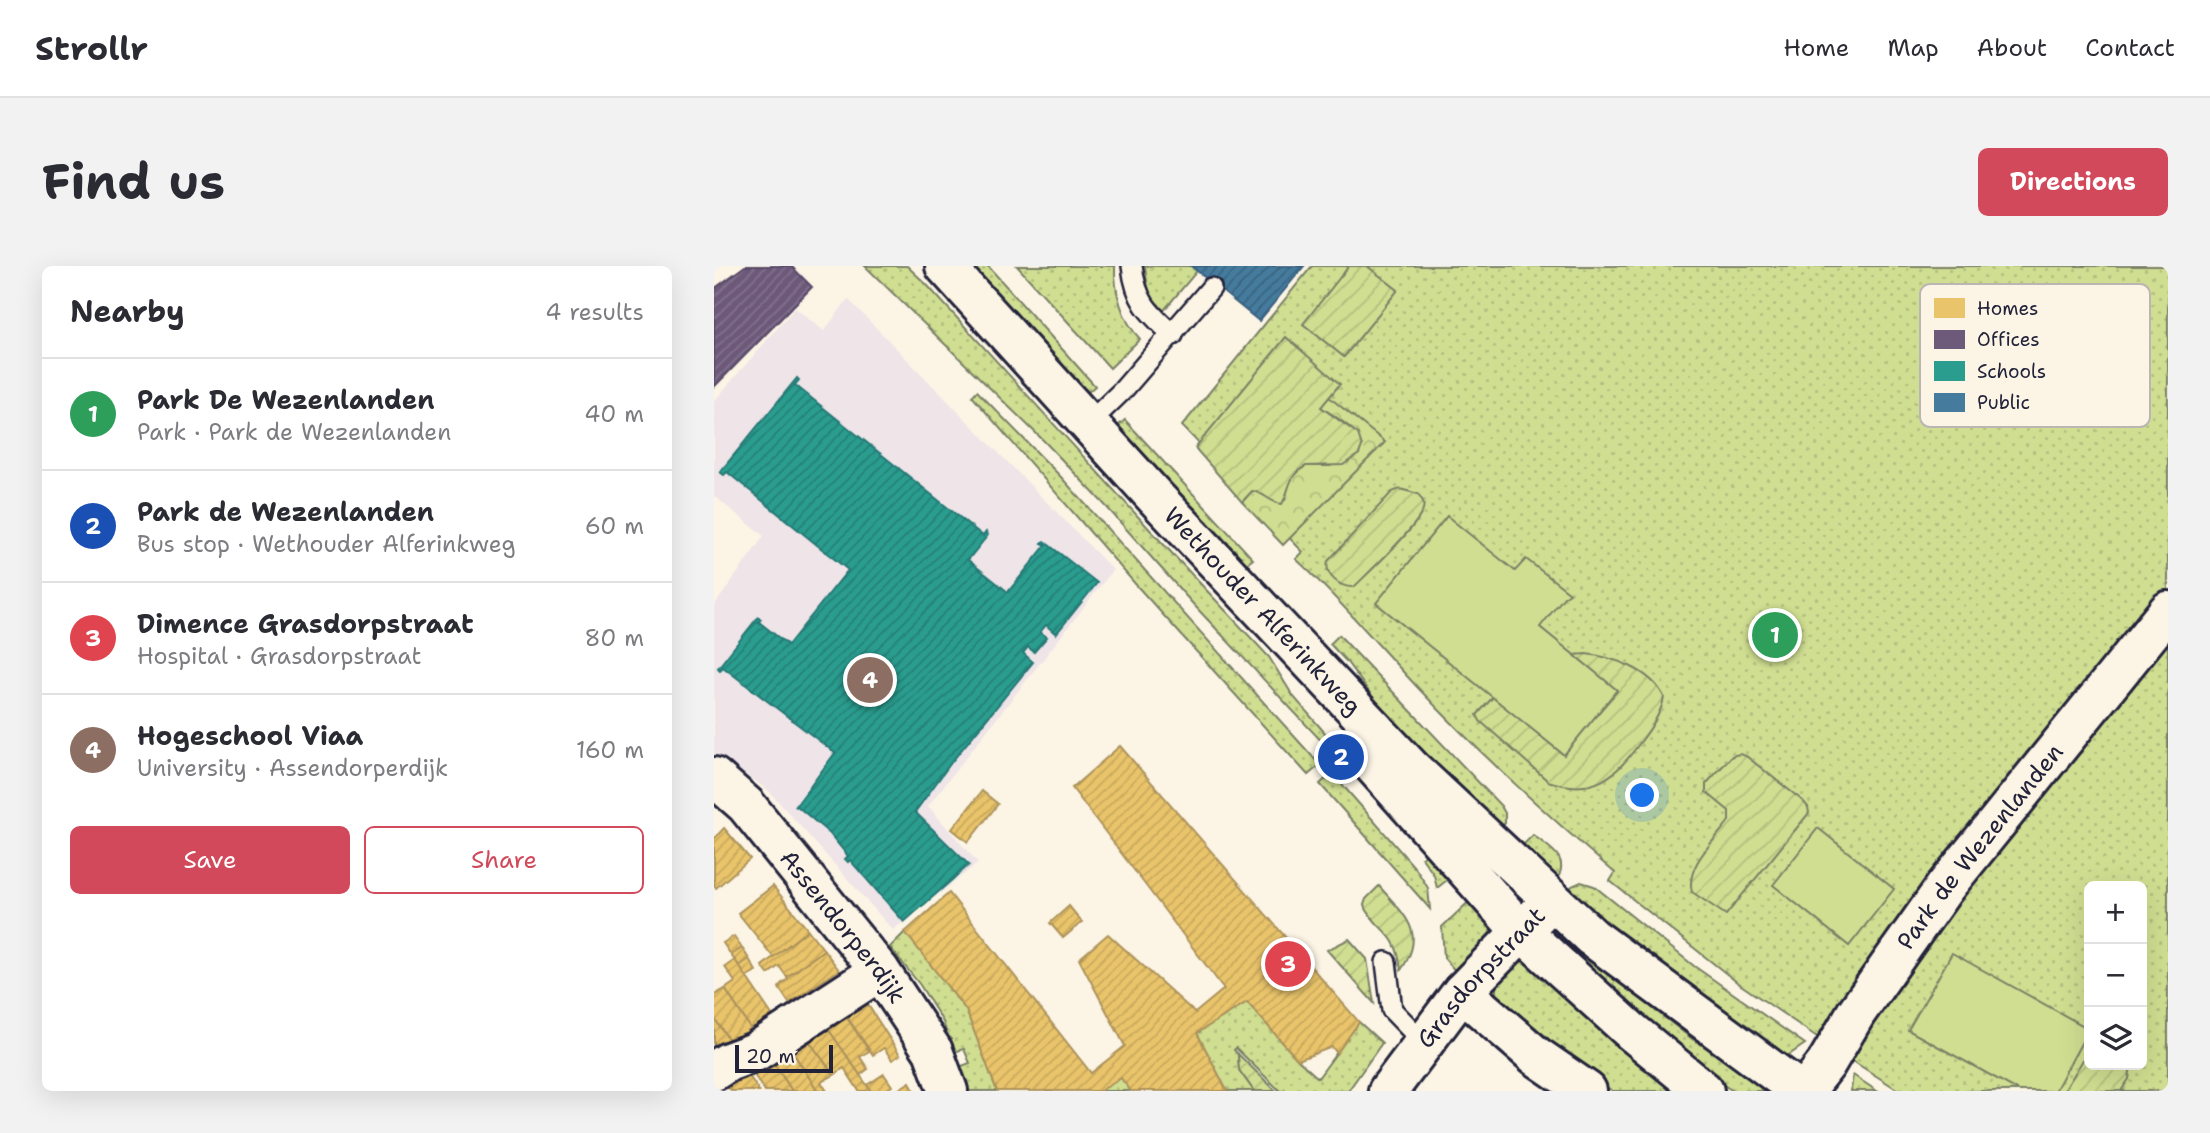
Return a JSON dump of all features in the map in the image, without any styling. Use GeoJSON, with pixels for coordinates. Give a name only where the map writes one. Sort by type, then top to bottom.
{"type":"FeatureCollection","features":[{"type":"Feature","properties":{"kind":"main road","name":"Wethouder Alferinkweg"},"geometry":{"type":"LineString","coordinates":[[919,266],[1210,579],[1521,931],[1631,1031],[1704,1091]]}},
{"type":"Feature","properties":{"kind":"main road","name":"Wethouder Alferinkweg"},"geometry":{"type":"LineString","coordinates":[[945,266],[1088,424],[1412,769],[1592,937],[1803,1091]]}},
{"type":"Feature","properties":{"kind":"main road","name":"Park de Wezenlanden"},"geometry":{"type":"LineString","coordinates":[[1803,1091],[1826,1064],[1856,1013],[1945,887],[2168,611]]}},
{"type":"Feature","properties":{"kind":"main road","name":"Assendorperdijk"},"geometry":{"type":"LineString","coordinates":[[714,777],[746,805],[880,971],[933,1051],[948,1091]]}},
{"type":"Feature","properties":{"kind":"main road","name":"Grasdorpstraat"},"geometry":{"type":"LineString","coordinates":[[1388,1091],[1462,992],[1552,900]]}},
{"type":"Feature","properties":{"kind":"main road"},"geometry":{"type":"LineString","coordinates":[[714,1071],[728,1062],[755,1052],[880,971]]}},
{"type":"Feature","properties":{"kind":"main road"},"geometry":{"type":"LineString","coordinates":[[1462,992],[1536,1056],[1585,1090]]}},
{"type":"Feature","properties":{"kind":"lane"},"geometry":{"type":"LineString","coordinates":[[1132,266],[1134,287],[1146,309],[1173,335]]}},
{"type":"Feature","properties":{"kind":"lane"},"geometry":{"type":"LineString","coordinates":[[1088,424],[1173,335],[1211,288]]}},
{"type":"Feature","properties":{"kind":"lane"},"geometry":{"type":"LineString","coordinates":[[1386,962],[1392,1010],[1423,1042]]}},
{"type":"Feature","properties":{"kind":"shaded area"},"geometry":{"type":"Polygon","coordinates":[[[848,299],[1113,570],[928,806],[978,863],[893,930],[768,790],[714,754],[714,606],[764,536],[714,496],[714,401],[795,308],[824,331],[848,299]]]}},
{"type":"Feature","properties":{"kind":"green space"},"geometry":{"type":"Polygon","coordinates":[[[865,266],[907,266],[927,285],[1269,657],[1293,696],[1332,741],[1326,746],[1044,441],[865,266]]]}},
{"type":"Feature","properties":{"kind":"green space"},"geometry":{"type":"Polygon","coordinates":[[[956,266],[988,266],[1095,386],[1081,398],[956,266]]]}},
{"type":"Feature","properties":{"kind":"green space"},"geometry":{"type":"Polygon","coordinates":[[[1017,266],[1115,266],[1120,305],[1128,323],[1140,339],[1110,368],[1017,266]]]}},
{"type":"Feature","properties":{"kind":"green space"},"geometry":{"type":"Polygon","coordinates":[[[1145,266],[1191,266],[1197,271],[1160,315],[1149,292],[1145,266]]]}},
{"type":"Feature","properties":{"kind":"green space"},"geometry":{"type":"Polygon","coordinates":[[[1312,266],[2168,266],[2168,1091],[1900,1091],[1851,1060],[1856,1051],[1824,1034],[1820,1039],[1738,983],[1610,881],[1615,873],[1468,739],[1296,559],[1303,552],[1182,426],[1312,266]]]}},
{"type":"Feature","properties":{"kind":"green space"},"geometry":{"type":"Polygon","coordinates":[[[1349,266],[1367,266],[1398,290],[1344,357],[1303,324],[1349,266]]]}},
{"type":"Feature","properties":{"kind":"green space"},"geometry":{"type":"Polygon","coordinates":[[[1286,337],[1340,384],[1321,407],[1358,434],[1362,446],[1359,454],[1343,465],[1306,466],[1300,470],[1292,478],[1282,504],[1252,491],[1242,502],[1195,448],[1286,337]]]}},
{"type":"Feature","properties":{"kind":"green space"},"geometry":{"type":"Polygon","coordinates":[[[977,391],[1060,476],[1320,765],[1308,775],[1137,586],[972,396],[977,391]]]}},
{"type":"Feature","properties":{"kind":"green space"},"geometry":{"type":"Polygon","coordinates":[[[1329,397],[1385,442],[1283,545],[1242,502],[1252,491],[1285,500],[1289,482],[1301,469],[1306,466],[1330,466],[1359,454],[1359,439],[1355,433],[1321,407],[1329,397]]]}},
{"type":"Feature","properties":{"kind":"green space"},"geometry":{"type":"Polygon","coordinates":[[[1125,420],[1253,559],[1245,565],[1112,431],[1125,420]]]}},
{"type":"Feature","properties":{"kind":"green space"},"geometry":{"type":"Polygon","coordinates":[[[1400,489],[1418,494],[1423,503],[1424,507],[1413,526],[1354,587],[1334,580],[1328,571],[1328,561],[1392,492],[1400,489]]]}},
{"type":"Feature","properties":{"kind":"green space"},"geometry":{"type":"Polygon","coordinates":[[[1447,516],[1515,571],[1526,559],[1570,593],[1540,627],[1617,690],[1564,755],[1376,603],[1447,516]]]}},
{"type":"Feature","properties":{"kind":"green space"},"geometry":{"type":"Polygon","coordinates":[[[1339,635],[1501,806],[1505,813],[1505,823],[1494,835],[1393,724],[1330,644],[1339,635]]]}},
{"type":"Feature","properties":{"kind":"green space"},"geometry":{"type":"Polygon","coordinates":[[[1586,654],[1631,666],[1650,679],[1664,697],[1659,714],[1623,764],[1602,780],[1579,787],[1548,781],[1480,721],[1477,715],[1493,697],[1563,754],[1617,691],[1574,655],[1586,654]]]}},
{"type":"Feature","properties":{"kind":"green space"},"geometry":{"type":"Polygon","coordinates":[[[1732,756],[1746,756],[1803,801],[1809,813],[1726,915],[1692,892],[1691,882],[1697,863],[1729,821],[1729,811],[1706,792],[1706,784],[1732,756]]]}},
{"type":"Feature","properties":{"kind":"green space"},"geometry":{"type":"Polygon","coordinates":[[[1332,773],[1416,869],[1428,888],[1430,909],[1320,784],[1332,773]]]}},
{"type":"Feature","properties":{"kind":"green space"},"geometry":{"type":"Polygon","coordinates":[[[1818,828],[1894,889],[1849,946],[1773,885],[1818,828]]]}},
{"type":"Feature","properties":{"kind":"green space"},"geometry":{"type":"Polygon","coordinates":[[[1533,835],[1552,850],[1560,861],[1560,874],[1555,883],[1515,853],[1533,835]]]}},
{"type":"Feature","properties":{"kind":"green space"},"geometry":{"type":"Polygon","coordinates":[[[1433,849],[1456,873],[1437,888],[1434,875],[1422,858],[1433,849]]]}},
{"type":"Feature","properties":{"kind":"green space"},"geometry":{"type":"Polygon","coordinates":[[[1581,882],[1594,886],[1694,966],[1805,1044],[1783,1059],[1725,1019],[1566,892],[1581,882]]]}},
{"type":"Feature","properties":{"kind":"green space"},"geometry":{"type":"Polygon","coordinates":[[[1379,886],[1410,925],[1412,945],[1401,970],[1395,946],[1364,905],[1366,899],[1379,886]]]}},
{"type":"Feature","properties":{"kind":"green space"},"geometry":{"type":"Polygon","coordinates":[[[1477,894],[1491,928],[1480,949],[1457,973],[1444,958],[1442,927],[1477,894]]]}},
{"type":"Feature","properties":{"kind":"green space"},"geometry":{"type":"Polygon","coordinates":[[[905,932],[966,1010],[997,1091],[969,1091],[959,1067],[970,1063],[964,1049],[953,1052],[943,1022],[920,985],[890,947],[905,932]]]}},
{"type":"Feature","properties":{"kind":"green space"},"geometry":{"type":"Polygon","coordinates":[[[1349,939],[1367,959],[1374,1003],[1327,950],[1349,939]]]}},
{"type":"Feature","properties":{"kind":"green space"},"geometry":{"type":"Polygon","coordinates":[[[1563,942],[1569,942],[1692,1039],[1785,1091],[1733,1091],[1719,1082],[1559,946],[1563,942]]]}},
{"type":"Feature","properties":{"kind":"green space"},"geometry":{"type":"Polygon","coordinates":[[[1952,953],[2084,1026],[2084,1038],[2055,1091],[2019,1091],[1908,1030],[1952,953]]]}},
{"type":"Feature","properties":{"kind":"green space"},"geometry":{"type":"Polygon","coordinates":[[[1534,962],[1692,1091],[1613,1091],[1571,1067],[1496,999],[1496,983],[1516,963],[1534,962]]]}},
{"type":"Feature","properties":{"kind":"green space"},"geometry":{"type":"Polygon","coordinates":[[[1247,1002],[1298,1060],[1318,1078],[1359,1022],[1382,1043],[1348,1091],[1280,1091],[1236,1048],[1234,1050],[1238,1054],[1239,1070],[1254,1091],[1227,1091],[1197,1033],[1247,1002]]]}},
{"type":"Feature","properties":{"kind":"green space"},"geometry":{"type":"Polygon","coordinates":[[[1238,1054],[1276,1091],[1254,1091],[1239,1070],[1238,1054]]]}},
{"type":"Feature","properties":{"kind":"green space"},"geometry":{"type":"Polygon","coordinates":[[[2084,1058],[2084,1070],[2130,1070],[2129,1079],[2121,1091],[2064,1091],[2084,1058]]]}},
{"type":"Feature","properties":{"kind":"green space"},"geometry":{"type":"Polygon","coordinates":[[[1853,1075],[1877,1091],[1851,1091],[1853,1075]]]}},
{"type":"Feature","properties":{"kind":"green space"},"geometry":{"type":"Polygon","coordinates":[[[1121,1078],[1131,1091],[1100,1091],[1121,1078]]]}},
{"type":"Feature","properties":{"kind":"building: Homes"},"geometry":{"type":"Polygon","coordinates":[[[1120,746],[1359,1022],[1337,1053],[1332,1047],[1298,1060],[1247,1002],[1197,1033],[1227,1091],[1131,1091],[1121,1078],[1100,1091],[997,1091],[966,1010],[905,932],[949,893],[1091,1073],[1125,1046],[1079,959],[1108,934],[1195,1013],[1224,989],[1072,788],[1120,746]]]}},
{"type":"Feature","properties":{"kind":"building: Homes"},"geometry":{"type":"Polygon","coordinates":[[[982,791],[998,804],[968,842],[952,829],[982,791]]]}},
{"type":"Feature","properties":{"kind":"building: Homes"},"geometry":{"type":"Polygon","coordinates":[[[724,828],[750,859],[716,888],[714,839],[724,828]]]}},
{"type":"Feature","properties":{"kind":"building: Homes"},"geometry":{"type":"Polygon","coordinates":[[[773,886],[808,930],[774,958],[738,913],[773,886]]]}},
{"type":"Feature","properties":{"kind":"building: Homes"},"geometry":{"type":"Polygon","coordinates":[[[1069,906],[1082,922],[1063,938],[1050,923],[1069,906]]]}},
{"type":"Feature","properties":{"kind":"building: Homes"},"geometry":{"type":"Polygon","coordinates":[[[808,930],[824,950],[787,977],[779,966],[768,974],[762,966],[808,930]]]}},
{"type":"Feature","properties":{"kind":"building: Homes"},"geometry":{"type":"Polygon","coordinates":[[[734,936],[742,948],[731,955],[723,943],[734,936]]]}},
{"type":"Feature","properties":{"kind":"building: Homes"},"geometry":{"type":"Polygon","coordinates":[[[742,948],[749,959],[739,966],[731,955],[742,948]]]}},
{"type":"Feature","properties":{"kind":"building: Homes"},"geometry":{"type":"Polygon","coordinates":[[[824,950],[839,970],[789,1003],[779,988],[781,984],[824,950]]]}},
{"type":"Feature","properties":{"kind":"building: Homes"},"geometry":{"type":"Polygon","coordinates":[[[749,959],[756,971],[746,977],[739,966],[749,959]]]}},
{"type":"Feature","properties":{"kind":"building: Homes"},"geometry":{"type":"Polygon","coordinates":[[[735,960],[772,1015],[751,1029],[725,989],[735,982],[725,967],[735,960]]]}},
{"type":"Feature","properties":{"kind":"building: Homes"},"geometry":{"type":"Polygon","coordinates":[[[725,989],[751,1029],[731,1043],[714,1018],[714,995],[725,989]]]}},
{"type":"Feature","properties":{"kind":"building: Homes"},"geometry":{"type":"Polygon","coordinates":[[[863,997],[900,1055],[892,1060],[884,1048],[873,1055],[843,1011],[863,997]]]}},
{"type":"Feature","properties":{"kind":"building: Homes"},"geometry":{"type":"Polygon","coordinates":[[[843,1012],[869,1051],[860,1057],[868,1069],[860,1075],[824,1023],[843,1012]]]}},
{"type":"Feature","properties":{"kind":"building: Homes"},"geometry":{"type":"Polygon","coordinates":[[[714,1018],[731,1043],[714,1054],[714,1018]]]}},
{"type":"Feature","properties":{"kind":"building: Homes"},"geometry":{"type":"Polygon","coordinates":[[[824,1023],[871,1091],[859,1091],[844,1068],[834,1075],[805,1036],[824,1023]]]}},
{"type":"Feature","properties":{"kind":"building: Homes"},"geometry":{"type":"Polygon","coordinates":[[[806,1037],[834,1075],[821,1082],[827,1091],[818,1091],[789,1047],[806,1037]]]}},
{"type":"Feature","properties":{"kind":"building: Homes"},"geometry":{"type":"Polygon","coordinates":[[[789,1047],[818,1091],[792,1091],[772,1060],[789,1047]]]}},
{"type":"Feature","properties":{"kind":"building: Homes"},"geometry":{"type":"Polygon","coordinates":[[[771,1059],[792,1091],[765,1091],[752,1072],[771,1059]]]}},
{"type":"Feature","properties":{"kind":"building: Homes"},"geometry":{"type":"Polygon","coordinates":[[[748,1074],[759,1091],[731,1091],[728,1087],[748,1074]]]}},
{"type":"Feature","properties":{"kind":"building: Homes"},"geometry":{"type":"Polygon","coordinates":[[[884,1074],[892,1086],[884,1091],[871,1091],[867,1085],[884,1074]]]}},
{"type":"Feature","properties":{"kind":"building: Homes"},"geometry":{"type":"Polygon","coordinates":[[[910,1082],[914,1091],[896,1091],[910,1082]]]}},
{"type":"Feature","properties":{"kind":"building: Offices"},"geometry":{"type":"Polygon","coordinates":[[[745,266],[791,266],[812,287],[714,387],[714,289],[745,266]]]}},
{"type":"Feature","properties":{"kind":"building: Schools"},"geometry":{"type":"Polygon","coordinates":[[[797,378],[799,380],[795,385],[983,536],[986,532],[988,535],[968,560],[1008,592],[1046,545],[1042,543],[1044,541],[1097,583],[1056,634],[1046,625],[1040,632],[1047,637],[1034,652],[1028,647],[1023,653],[1033,662],[953,760],[915,812],[969,865],[904,922],[850,860],[848,862],[845,859],[848,856],[830,834],[795,807],[835,753],[723,667],[720,670],[718,668],[758,617],[761,619],[759,622],[788,645],[848,570],[727,472],[724,475],[720,472],[797,378]]]}},
{"type":"Feature","properties":{"kind":"building: Public"},"geometry":{"type":"Polygon","coordinates":[[[1191,266],[1304,266],[1259,321],[1191,266]]]}},
{"type":"Feature","properties":{"kind":"place","name":"Park De Wezenlanden"},"geometry":{"type":"Point","coordinates":[1775,635]}},
{"type":"Feature","properties":{"kind":"place","name":"Hogeschool Viaa"},"geometry":{"type":"Point","coordinates":[870,680]}},
{"type":"Feature","properties":{"kind":"place","name":"Park de Wezenlanden"},"geometry":{"type":"Point","coordinates":[1341,757]}},
{"type":"Feature","properties":{"kind":"place","name":"Dimence Grasdorpstraat"},"geometry":{"type":"Point","coordinates":[1288,964]}}]}
